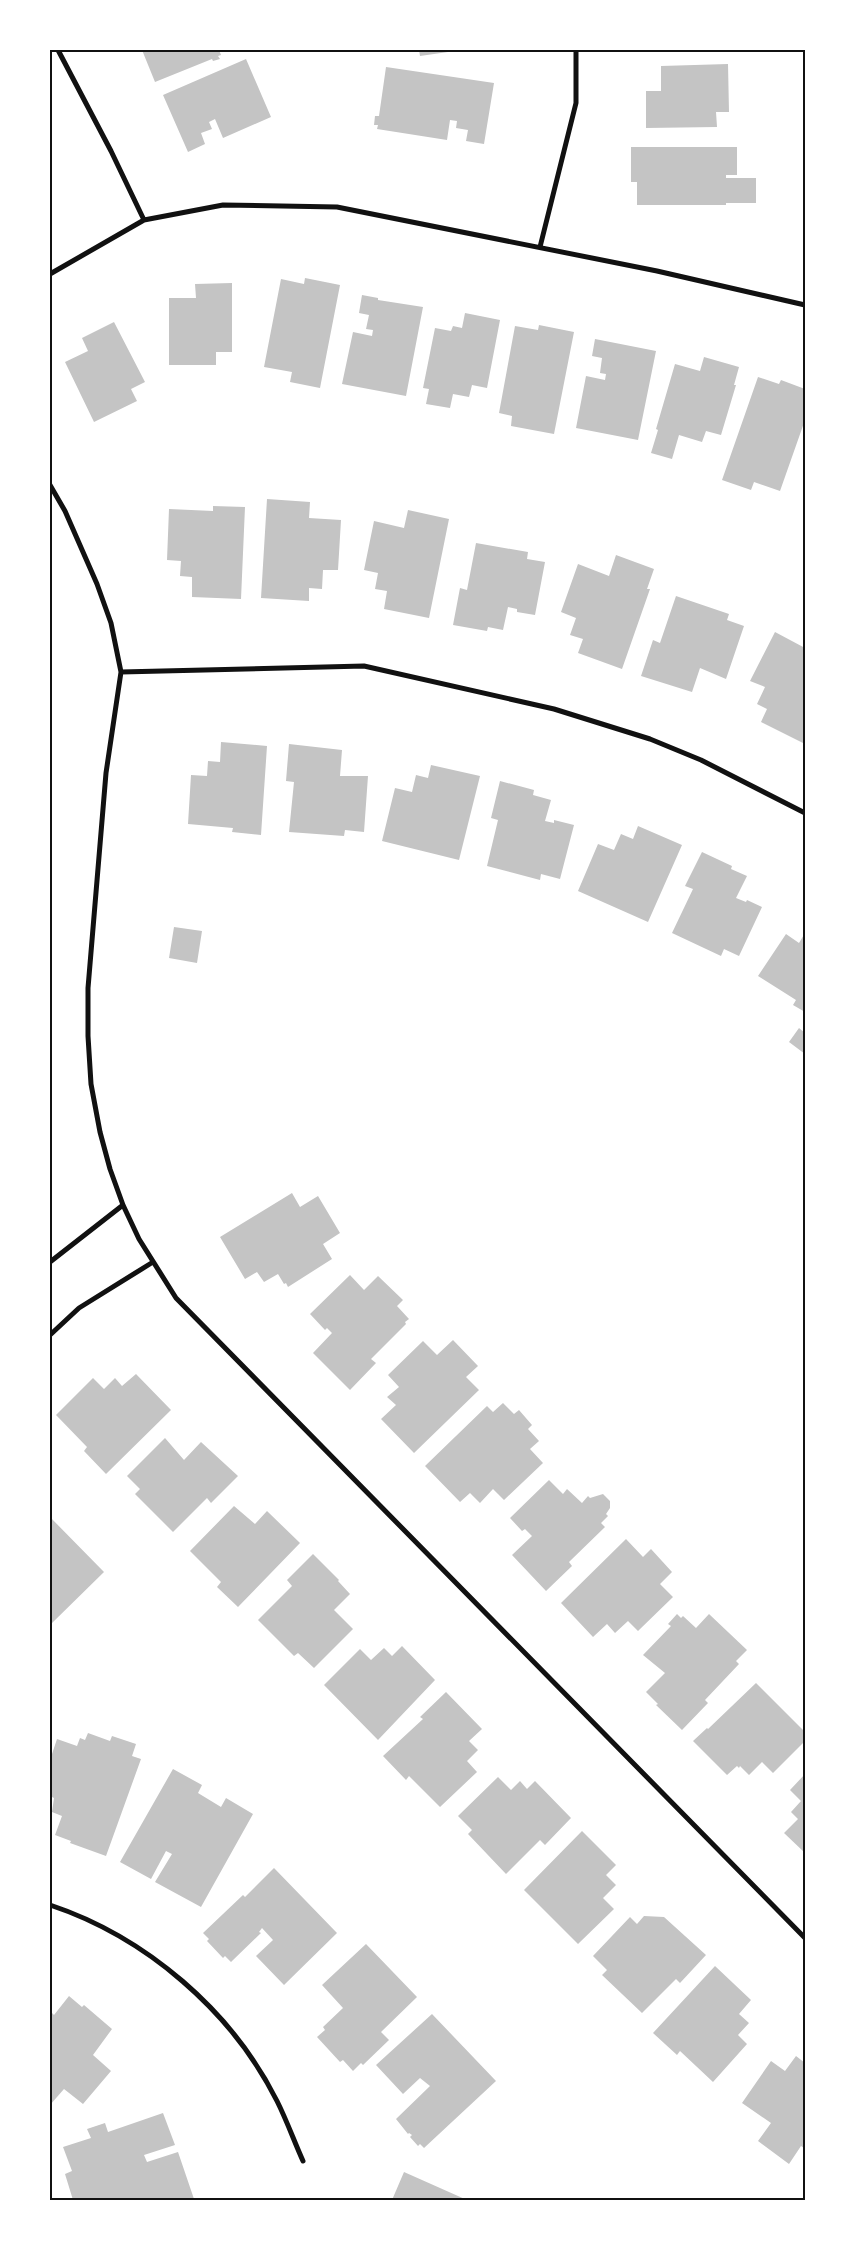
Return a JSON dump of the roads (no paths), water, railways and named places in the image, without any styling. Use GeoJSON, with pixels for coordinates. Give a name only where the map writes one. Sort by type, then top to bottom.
{"type":"FeatureCollection","features":[{"type":"Feature","properties":{"kind":"street"},"geometry":{"type":"LineString","coordinates":[[58,50],[144,220]]}},
{"type":"Feature","properties":{"kind":"street"},"geometry":{"type":"LineString","coordinates":[[540,247],[576,103],[576,50]]}},
{"type":"Feature","properties":{"kind":"street"},"geometry":{"type":"LineString","coordinates":[[50,274],[144,220],[223,205],[337,207],[496,240],[540,247],[805,305]]}},
{"type":"Feature","properties":{"kind":"street"},"geometry":{"type":"LineString","coordinates":[[50,485],[65,511],[97,584],[110,623],[121,672],[106,773],[88,988],[88,1036],[91,1084],[100,1132],[110,1169],[123,1205],[153,1262],[176,1298],[805,1938]]}},
{"type":"Feature","properties":{"kind":"street"},"geometry":{"type":"LineString","coordinates":[[121,672],[364,666],[554,709],[650,738],[701,760],[805,812]]}},
{"type":"Feature","properties":{"kind":"street"},"geometry":{"type":"LineString","coordinates":[[50,1262],[123,1205]]}},
{"type":"Feature","properties":{"kind":"street"},"geometry":{"type":"LineString","coordinates":[[50,1335],[79,1308],[153,1262]]}},
{"type":"Feature","properties":{"kind":"street"},"geometry":{"type":"LineString","coordinates":[[50,1906],[90,1921],[132,1944],[174,1975],[202,1999],[254,2062],[278,2102],[303,2161]]}}]}
